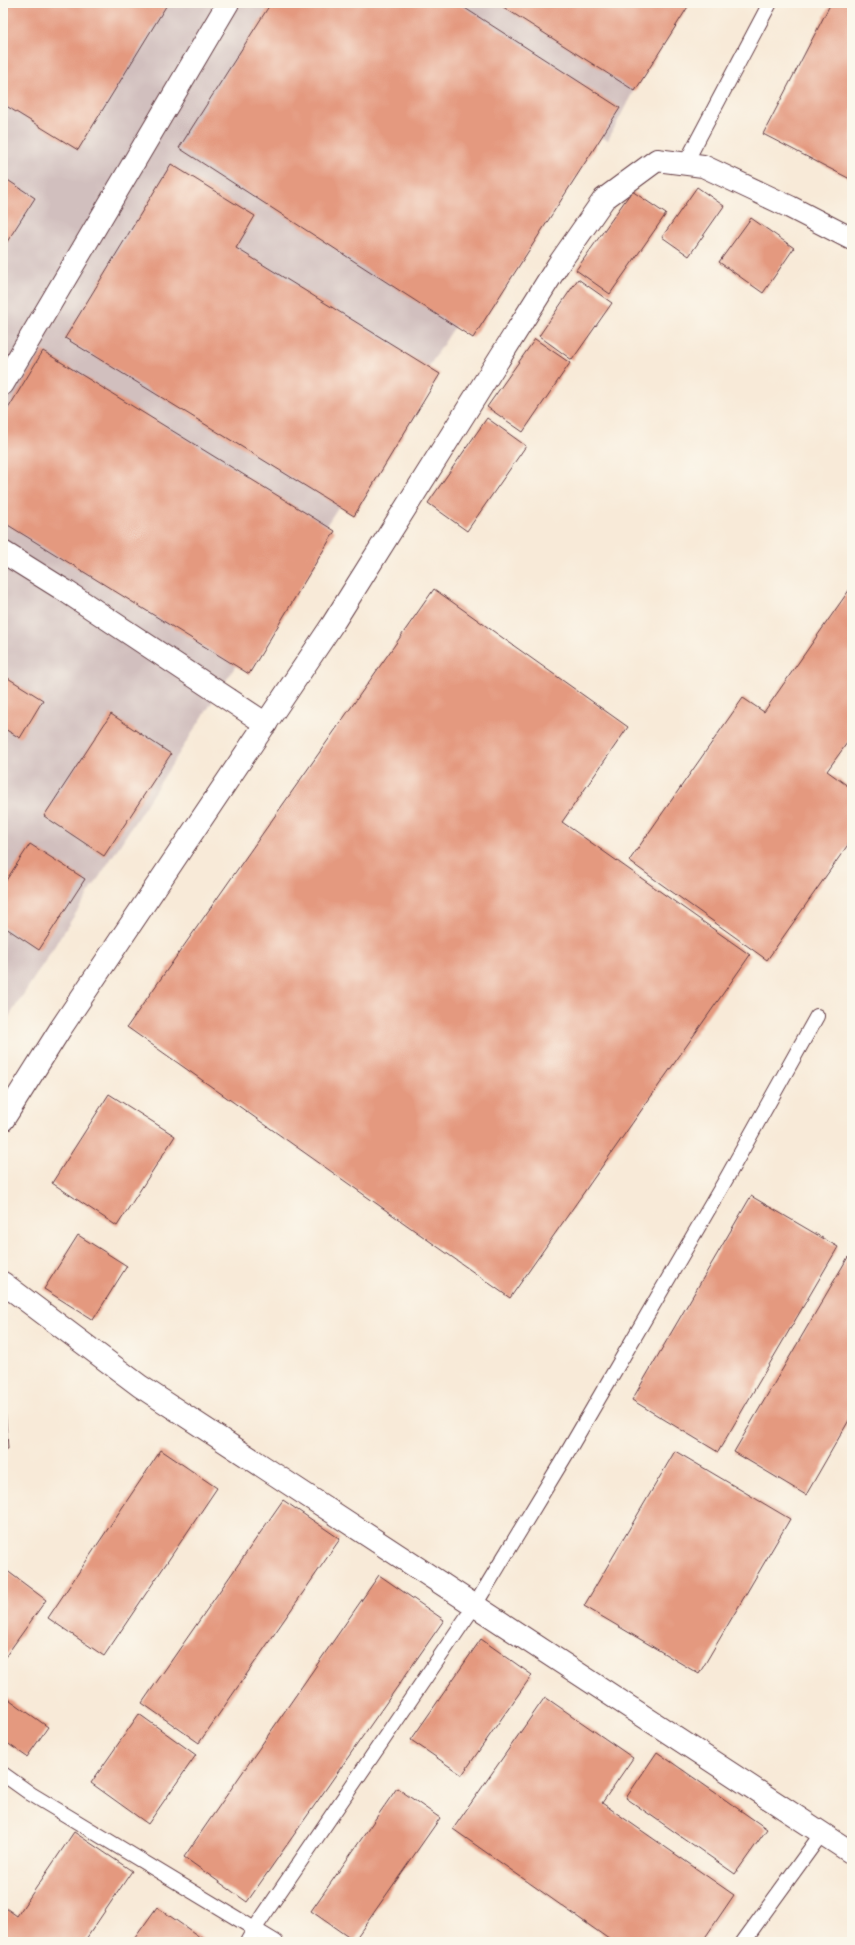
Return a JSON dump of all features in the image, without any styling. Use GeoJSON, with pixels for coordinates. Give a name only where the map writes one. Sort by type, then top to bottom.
{"type":"FeatureCollection","features":[{"type":"Feature","properties":{"kind":"street"},"geometry":{"type":"LineString","coordinates":[[3,384],[228,3]]}},
{"type":"Feature","properties":{"kind":"street"},"geometry":{"type":"LineString","coordinates":[[3,1120],[61,1028],[332,625],[558,266],[604,199],[657,160],[703,166],[790,207],[852,239]]}},
{"type":"Feature","properties":{"kind":"street"},"geometry":{"type":"LineString","coordinates":[[3,552],[67,592],[266,724]]}},
{"type":"Feature","properties":{"kind":"street"},"geometry":{"type":"LineString","coordinates":[[3,1283],[140,1386],[852,1853]]}},
{"type":"Feature","properties":{"kind":"lane"},"geometry":{"type":"LineString","coordinates":[[685,164],[770,3]]}},
{"type":"Feature","properties":{"kind":"lane"},"geometry":{"type":"LineString","coordinates":[[247,1942],[255,1928],[475,1605],[567,1452],[685,1249],[817,1016]]}},
{"type":"Feature","properties":{"kind":"lane"},"geometry":{"type":"LineString","coordinates":[[3,1774],[31,1794],[276,1942]]}},
{"type":"Feature","properties":{"kind":"lane"},"geometry":{"type":"LineString","coordinates":[[743,1942],[822,1833]]}},
{"type":"Feature","properties":{"kind":"shaded area"},"geometry":{"type":"Polygon","coordinates":[[[3,3],[679,3],[608,140],[581,131],[3,1026],[3,3]]]}},
{"type":"Feature","properties":{"kind":"building"},"geometry":{"type":"Polygon","coordinates":[[[3,3],[168,3],[78,150],[3,104],[3,3]]]}},
{"type":"Feature","properties":{"kind":"building"},"geometry":{"type":"Polygon","coordinates":[[[271,3],[457,3],[620,108],[473,338],[179,148],[271,3]]]}},
{"type":"Feature","properties":{"kind":"building"},"geometry":{"type":"Polygon","coordinates":[[[497,3],[686,3],[689,5],[635,91],[497,3]]]}},
{"type":"Feature","properties":{"kind":"building"},"geometry":{"type":"Polygon","coordinates":[[[831,3],[852,3],[852,180],[763,134],[831,3]]]}},
{"type":"Feature","properties":{"kind":"building"},"geometry":{"type":"Polygon","coordinates":[[[171,164],[255,216],[236,248],[440,374],[354,516],[65,338],[171,164]]]}},
{"type":"Feature","properties":{"kind":"building"},"geometry":{"type":"Polygon","coordinates":[[[3,177],[35,198],[3,248],[3,177]]]}},
{"type":"Feature","properties":{"kind":"building"},"geometry":{"type":"Polygon","coordinates":[[[697,187],[724,206],[689,256],[662,237],[697,187]]]}},
{"type":"Feature","properties":{"kind":"building"},"geometry":{"type":"Polygon","coordinates":[[[632,191],[666,214],[610,294],[576,270],[632,191]]]}},
{"type":"Feature","properties":{"kind":"building"},"geometry":{"type":"Polygon","coordinates":[[[751,218],[794,248],[763,293],[719,262],[751,218]]]}},
{"type":"Feature","properties":{"kind":"building"},"geometry":{"type":"Polygon","coordinates":[[[578,279],[612,303],[572,360],[539,336],[578,279]]]}},
{"type":"Feature","properties":{"kind":"building"},"geometry":{"type":"Polygon","coordinates":[[[535,339],[570,363],[523,432],[487,407],[535,339]]]}},
{"type":"Feature","properties":{"kind":"building"},"geometry":{"type":"Polygon","coordinates":[[[43,351],[335,531],[249,674],[3,522],[3,417],[43,351]]]}},
{"type":"Feature","properties":{"kind":"building"},"geometry":{"type":"Polygon","coordinates":[[[487,418],[526,446],[467,531],[428,503],[487,418]]]}},
{"type":"Feature","properties":{"kind":"building"},"geometry":{"type":"Polygon","coordinates":[[[852,586],[852,736],[827,771],[852,789],[852,839],[767,960],[629,861],[743,698],[764,712],[852,586]]]}},
{"type":"Feature","properties":{"kind":"building"},"geometry":{"type":"Polygon","coordinates":[[[434,589],[628,727],[562,822],[750,955],[510,1298],[127,1027],[434,589]]]}},
{"type":"Feature","properties":{"kind":"building"},"geometry":{"type":"Polygon","coordinates":[[[3,675],[43,700],[20,738],[3,728],[3,675]]]}},
{"type":"Feature","properties":{"kind":"building"},"geometry":{"type":"Polygon","coordinates":[[[111,714],[171,754],[104,856],[44,816],[111,714]]]}},
{"type":"Feature","properties":{"kind":"building"},"geometry":{"type":"Polygon","coordinates":[[[30,844],[85,879],[39,950],[3,926],[3,885],[30,844]]]}},
{"type":"Feature","properties":{"kind":"building"},"geometry":{"type":"Polygon","coordinates":[[[109,1094],[175,1136],[117,1226],[52,1183],[109,1094]]]}},
{"type":"Feature","properties":{"kind":"building"},"geometry":{"type":"Polygon","coordinates":[[[751,1196],[838,1247],[718,1452],[632,1400],[751,1196]]]}},
{"type":"Feature","properties":{"kind":"building"},"geometry":{"type":"Polygon","coordinates":[[[78,1235],[127,1266],[93,1320],[44,1289],[78,1235]]]}},
{"type":"Feature","properties":{"kind":"building"},"geometry":{"type":"Polygon","coordinates":[[[848,1257],[852,1260],[852,1415],[806,1495],[734,1452],[848,1257]]]}},
{"type":"Feature","properties":{"kind":"building"},"geometry":{"type":"Polygon","coordinates":[[[3,1379],[8,1449],[3,1449],[3,1379]]]}},
{"type":"Feature","properties":{"kind":"building"},"geometry":{"type":"Polygon","coordinates":[[[161,1450],[217,1488],[104,1656],[48,1618],[161,1450]]]}},
{"type":"Feature","properties":{"kind":"building"},"geometry":{"type":"Polygon","coordinates":[[[675,1451],[790,1519],[699,1674],[584,1606],[675,1451]]]}},
{"type":"Feature","properties":{"kind":"building"},"geometry":{"type":"Polygon","coordinates":[[[283,1500],[340,1539],[199,1743],[142,1703],[283,1500]]]}},
{"type":"Feature","properties":{"kind":"building"},"geometry":{"type":"Polygon","coordinates":[[[6,1570],[46,1600],[3,1660],[3,1574],[6,1570]]]}},
{"type":"Feature","properties":{"kind":"building"},"geometry":{"type":"Polygon","coordinates":[[[379,1575],[444,1620],[247,1902],[184,1857],[379,1575]]]}},
{"type":"Feature","properties":{"kind":"building"},"geometry":{"type":"Polygon","coordinates":[[[481,1639],[532,1675],[462,1775],[411,1740],[481,1639]]]}},
{"type":"Feature","properties":{"kind":"building"},"geometry":{"type":"Polygon","coordinates":[[[3,1695],[48,1727],[27,1757],[3,1740],[3,1695]]]}},
{"type":"Feature","properties":{"kind":"building"},"geometry":{"type":"Polygon","coordinates":[[[545,1697],[633,1758],[602,1803],[734,1895],[702,1942],[613,1942],[453,1829],[545,1697]]]}},
{"type":"Feature","properties":{"kind":"building"},"geometry":{"type":"Polygon","coordinates":[[[139,1714],[196,1755],[148,1824],[91,1783],[139,1714]]]}},
{"type":"Feature","properties":{"kind":"building"},"geometry":{"type":"Polygon","coordinates":[[[657,1752],[767,1829],[735,1874],[626,1798],[657,1752]]]}},
{"type":"Feature","properties":{"kind":"building"},"geometry":{"type":"Polygon","coordinates":[[[397,1788],[440,1818],[354,1941],[311,1911],[397,1788]]]}},
{"type":"Feature","properties":{"kind":"building"},"geometry":{"type":"Polygon","coordinates":[[[74,1832],[132,1871],[84,1942],[3,1942],[3,1906],[17,1916],[74,1832]]]}},
{"type":"Feature","properties":{"kind":"building"},"geometry":{"type":"Polygon","coordinates":[[[157,1907],[207,1942],[132,1942],[157,1907]]]}}]}
